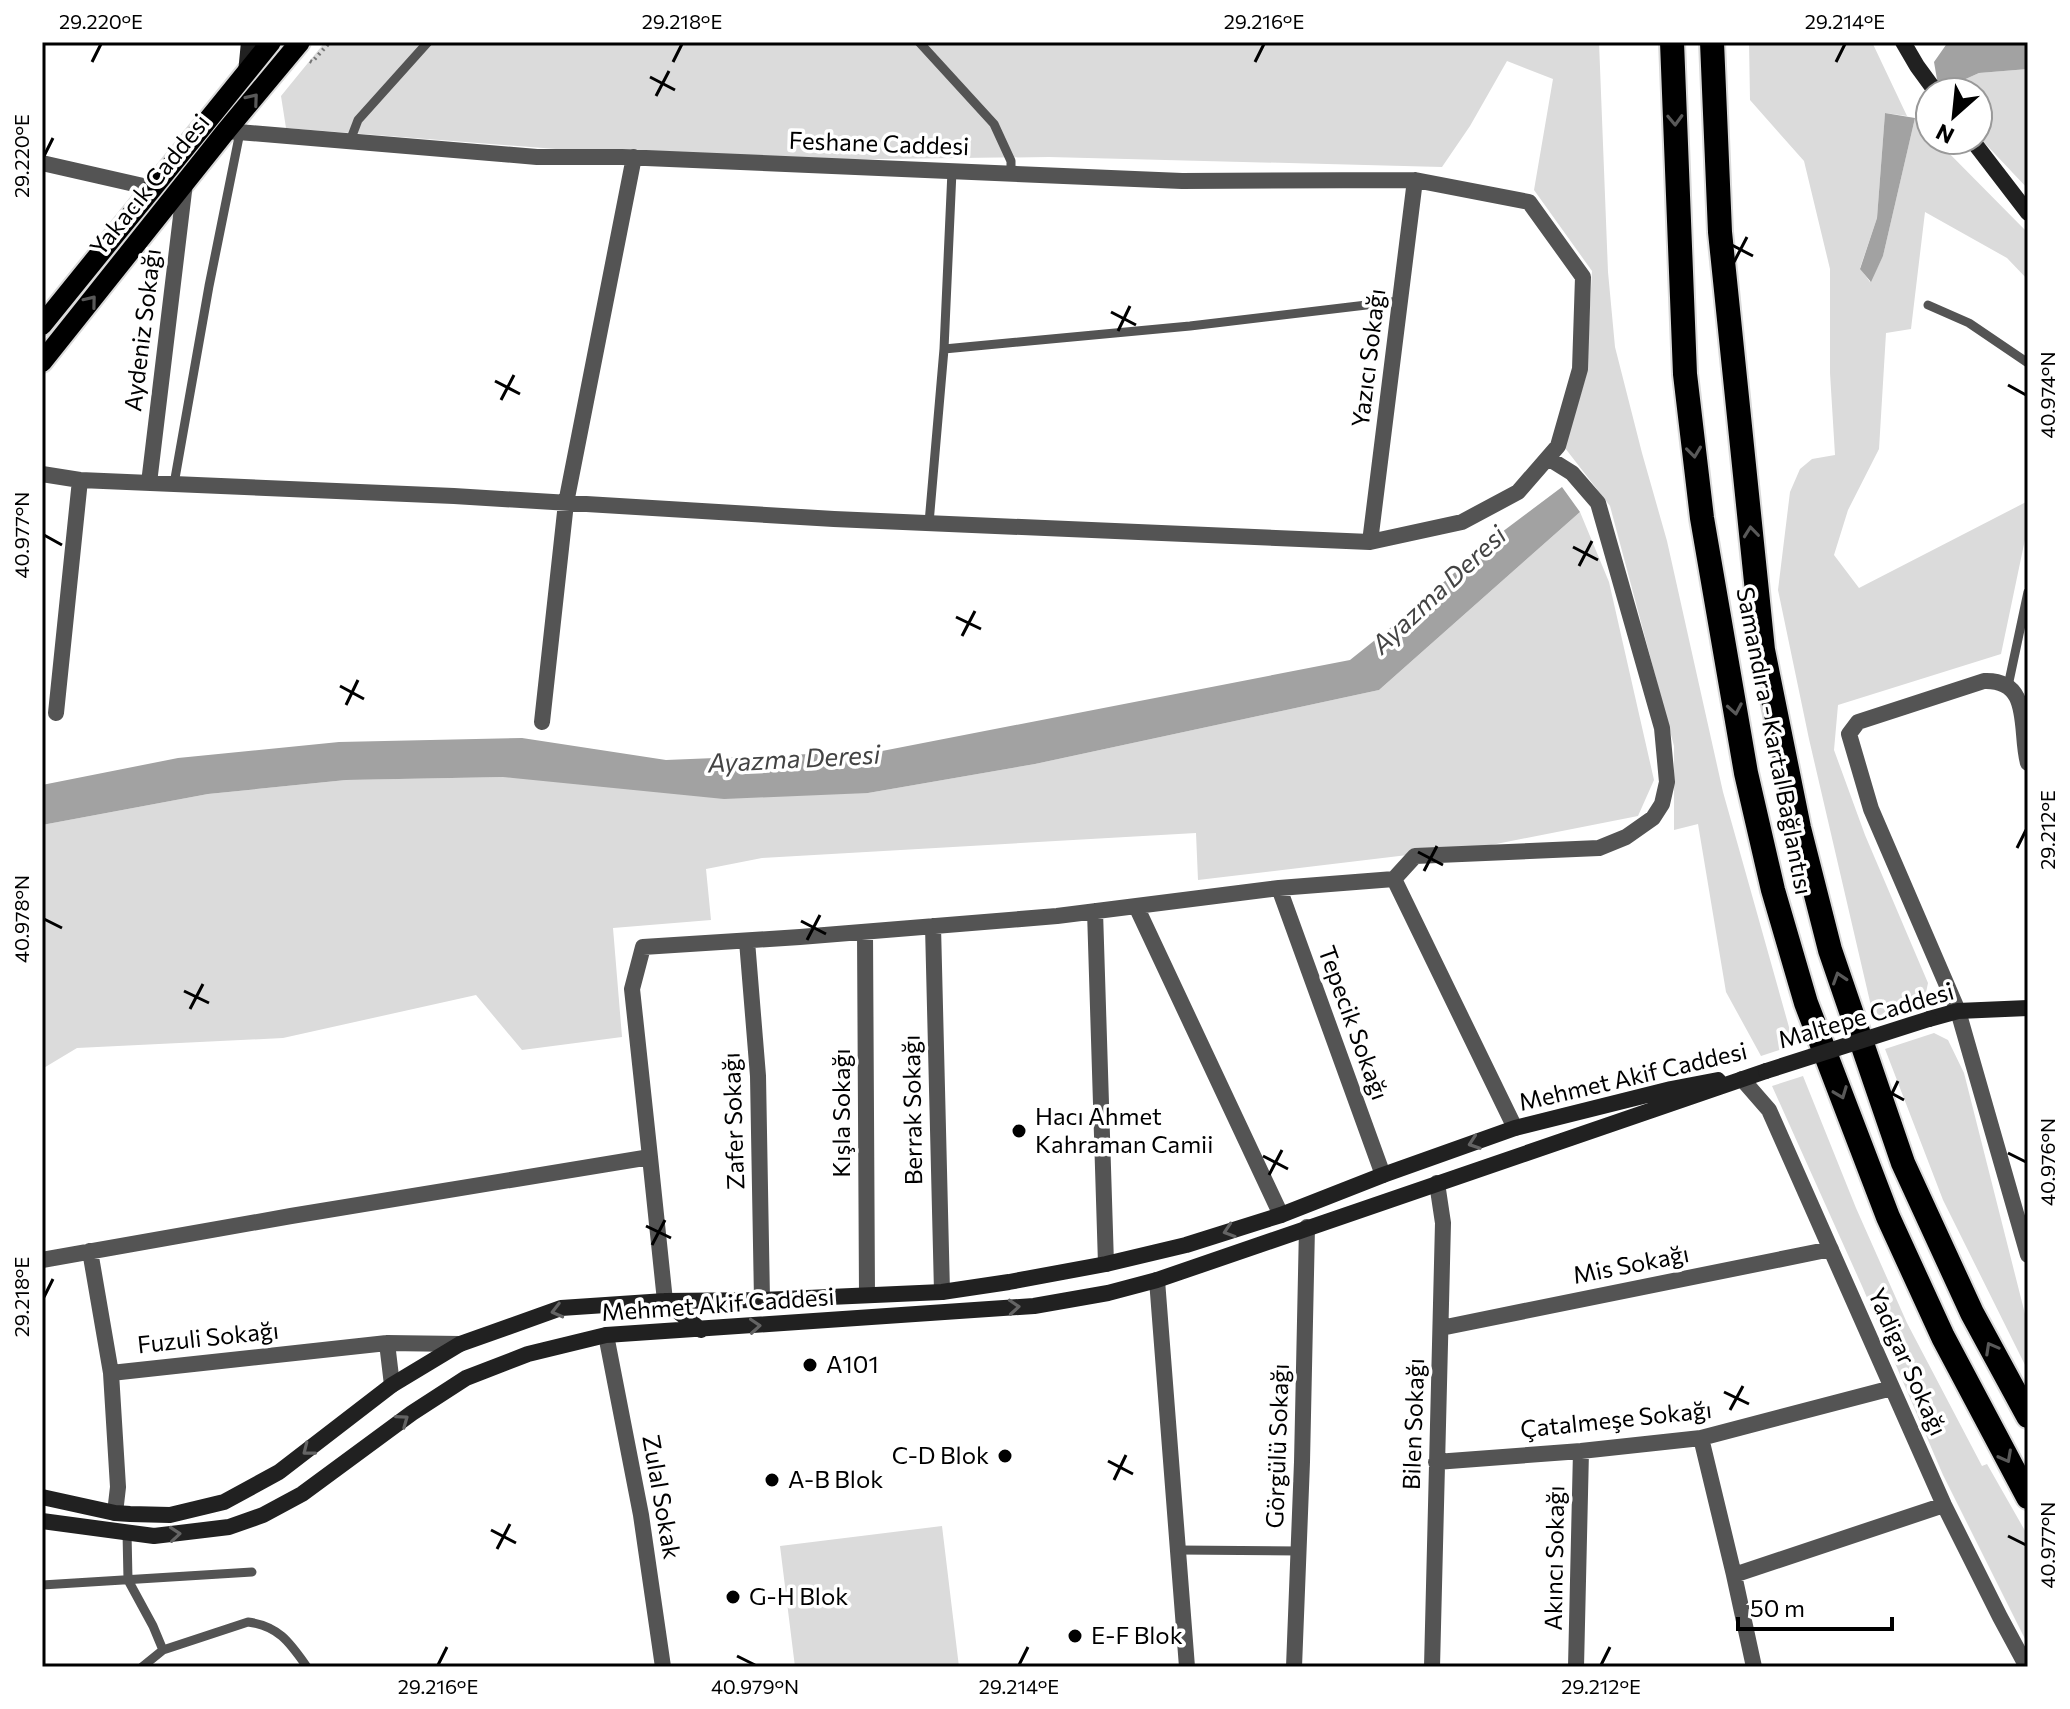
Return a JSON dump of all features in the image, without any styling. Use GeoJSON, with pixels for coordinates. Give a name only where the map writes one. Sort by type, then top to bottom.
{"type":"FeatureCollection","features":[{"type":"Feature","properties":{"kind":"highway","name":"Samandıra - Kartal Bağlantısı"},"geometry":{"type":"LineString","coordinates":[[1672,42],[1686,389],[1702,518],[1725,653],[1746,773],[1773,890],[1806,1003],[1888,1217],[1943,1337],[2028,1497]]}},
{"type":"Feature","properties":{"kind":"highway","name":"Samandıra - Kartal Bağlantısı"},"geometry":{"type":"LineString","coordinates":[[1712,42],[1720,232],[1763,650],[1799,828],[1830,950],[1903,1163],[1972,1313],[2028,1416]]}},
{"type":"Feature","properties":{"kind":"main road"},"geometry":{"type":"LineString","coordinates":[[246,73],[249,42]]}},
{"type":"Feature","properties":{"kind":"main road","name":"Yakacık Caddesi"},"geometry":{"type":"LineString","coordinates":[[42,325],[271,42]]}},
{"type":"Feature","properties":{"kind":"main road","name":"Yakacık Caddesi"},"geometry":{"type":"LineString","coordinates":[[42,362],[185,183],[233,132],[300,42]]}},
{"type":"Feature","properties":{"kind":"main road"},"geometry":{"type":"LineString","coordinates":[[1903,42],[1924,76]]}},
{"type":"Feature","properties":{"kind":"main road"},"geometry":{"type":"LineString","coordinates":[[1984,156],[2028,213]]}},
{"type":"Feature","properties":{"kind":"main road","name":"Maltepe Caddesi"},"geometry":{"type":"LineString","coordinates":[[1766,1071],[1958,1011],[2028,1008]]}},
{"type":"Feature","properties":{"kind":"main road","name":"Mehmet Akif Caddesi"},"geometry":{"type":"LineString","coordinates":[[42,1497],[115,1513],[170,1515],[224,1502],[279,1472],[392,1385],[460,1344],[561,1308],[665,1301],[942,1292],[1106,1264],[1186,1245],[1281,1215],[1515,1128],[1671,1089],[1766,1071]]}},
{"type":"Feature","properties":{"kind":"main road","name":"Mehmet Akif Caddesi"},"geometry":{"type":"LineString","coordinates":[[42,1521],[154,1536],[229,1527],[263,1515],[302,1494],[412,1413],[466,1378],[528,1354],[606,1335],[1034,1306],[1108,1293],[1157,1280],[1766,1071]]}},
{"type":"Feature","properties":{"kind":"main road"},"geometry":{"type":"LineString","coordinates":[[1281,1215],[1307,1227]]}},
{"type":"Feature","properties":{"kind":"main road","name":"Mehmet Akif Caddesi"},"geometry":{"type":"LineString","coordinates":[[867,1295],[878,1316]]}},
{"type":"Feature","properties":{"kind":"main road"},"geometry":{"type":"LineString","coordinates":[[665,1301],[701,1330]]}},
{"type":"Feature","properties":{"kind":"main road"},"geometry":{"type":"LineString","coordinates":[[224,1502],[229,1527]]}},
{"type":"Feature","properties":{"kind":"street","name":"Feshane Caddesi"},"geometry":{"type":"LineString","coordinates":[[233,132],[537,157],[634,157],[1182,181],[1415,180],[1529,202],[1583,277],[1580,369],[1558,446],[1548,458]]}},
{"type":"Feature","properties":{"kind":"street"},"geometry":{"type":"LineString","coordinates":[[542,722],[566,503],[634,157]]}},
{"type":"Feature","properties":{"kind":"street"},"geometry":{"type":"LineString","coordinates":[[42,163],[152,188]]}},
{"type":"Feature","properties":{"kind":"street","name":"Yazıcı Sokağı"},"geometry":{"type":"LineString","coordinates":[[1370,542],[1415,180]]}},
{"type":"Feature","properties":{"kind":"street","name":"Aydeniz Sokağı"},"geometry":{"type":"LineString","coordinates":[[149,483],[185,183]]}},
{"type":"Feature","properties":{"kind":"street"},"geometry":{"type":"LineString","coordinates":[[42,474],[80,480],[1370,542],[1462,522],[1518,492],[1548,458],[1572,473],[1598,503],[1662,728],[1667,782],[1662,804],[1653,818],[1626,837],[1599,848],[1415,856],[1394,879],[1279,888],[1057,916],[643,947],[632,989],[665,1301]]}},
{"type":"Feature","properties":{"kind":"street"},"geometry":{"type":"LineString","coordinates":[[56,713],[80,480]]}},
{"type":"Feature","properties":{"kind":"street"},"geometry":{"type":"LineString","coordinates":[[2028,763],[2020,704],[2016,693],[1998,680],[1984,681],[1858,722],[1849,734],[1871,809],[1958,1011],[2028,1255]]}},
{"type":"Feature","properties":{"kind":"street"},"geometry":{"type":"LineString","coordinates":[[1394,879],[1515,1128]]}},
{"type":"Feature","properties":{"kind":"street","name":"Tepecik Sokağı"},"geometry":{"type":"LineString","coordinates":[[1279,888],[1383,1175]]}},
{"type":"Feature","properties":{"kind":"street"},"geometry":{"type":"LineString","coordinates":[[1136,906],[1281,1215]]}},
{"type":"Feature","properties":{"kind":"street"},"geometry":{"type":"LineString","coordinates":[[1095,911],[1106,1264]]}},
{"type":"Feature","properties":{"kind":"street","name":"Berrak Sokağı"},"geometry":{"type":"LineString","coordinates":[[933,926],[942,1292]]}},
{"type":"Feature","properties":{"kind":"street","name":"Kışla Sokağı"},"geometry":{"type":"LineString","coordinates":[[865,932],[867,1295]]}},
{"type":"Feature","properties":{"kind":"street","name":"Zafer Sokağı"},"geometry":{"type":"LineString","coordinates":[[747,941],[758,1076],[762,1300]]}},
{"type":"Feature","properties":{"kind":"street","name":"Yadigar Sokağı"},"geometry":{"type":"LineString","coordinates":[[1742,1079],[1769,1110],[1944,1505],[2027,1667]]}},
{"type":"Feature","properties":{"kind":"street"},"geometry":{"type":"LineString","coordinates":[[42,1260],[650,1157]]}},
{"type":"Feature","properties":{"kind":"street","name":"Bilen Sokağı"},"geometry":{"type":"LineString","coordinates":[[1432,1667],[1443,1223],[1437,1183]]}},
{"type":"Feature","properties":{"kind":"street","name":"Görgülü Sokağı"},"geometry":{"type":"LineString","coordinates":[[1294,1667],[1307,1227]]}},
{"type":"Feature","properties":{"kind":"street","name":"Mis Sokağı"},"geometry":{"type":"LineString","coordinates":[[1441,1328],[1831,1249]]}},
{"type":"Feature","properties":{"kind":"street","name":"Fuzuli Sokağı"},"geometry":{"type":"LineString","coordinates":[[90,1251],[111,1373],[387,1343],[460,1344]]}},
{"type":"Feature","properties":{"kind":"street"},"geometry":{"type":"LineString","coordinates":[[1157,1280],[1187,1667]]}},
{"type":"Feature","properties":{"kind":"street","name":"Zulal Sokak"},"geometry":{"type":"LineString","coordinates":[[606,1335],[641,1515],[663,1667]]}},
{"type":"Feature","properties":{"kind":"street"},"geometry":{"type":"LineString","coordinates":[[387,1343],[392,1385]]}},
{"type":"Feature","properties":{"kind":"street"},"geometry":{"type":"LineString","coordinates":[[111,1373],[118,1487],[115,1513]]}},
{"type":"Feature","properties":{"kind":"street","name":"Çatalmeşe Sokağı"},"geometry":{"type":"LineString","coordinates":[[1436,1462],[1701,1438],[1892,1388]]}},
{"type":"Feature","properties":{"kind":"street"},"geometry":{"type":"LineString","coordinates":[[1701,1438],[1754,1667]]}},
{"type":"Feature","properties":{"kind":"street","name":"Akıncı Sokağı"},"geometry":{"type":"LineString","coordinates":[[1576,1667],[1581,1451]]}},
{"type":"Feature","properties":{"kind":"street"},"geometry":{"type":"LineString","coordinates":[[1734,1575],[1944,1505]]}},
{"type":"Feature","properties":{"kind":"lane"},"geometry":{"type":"LineString","coordinates":[[350,141],[358,120],[428,42]]}},
{"type":"Feature","properties":{"kind":"lane"},"geometry":{"type":"LineString","coordinates":[[919,42],[994,124],[1011,161],[1011,173]]}},
{"type":"Feature","properties":{"kind":"lane"},"geometry":{"type":"LineString","coordinates":[[174,484],[233,132]]}},
{"type":"Feature","properties":{"kind":"lane"},"geometry":{"type":"LineString","coordinates":[[929,523],[944,349],[952,171]]}},
{"type":"Feature","properties":{"kind":"lane"},"geometry":{"type":"LineString","coordinates":[[944,349],[1190,326],[1400,301]]}},
{"type":"Feature","properties":{"kind":"lane"},"geometry":{"type":"LineString","coordinates":[[1928,305],[1969,323],[2028,363]]}},
{"type":"Feature","properties":{"kind":"lane"},"geometry":{"type":"LineString","coordinates":[[2008,686],[2028,592]]}},
{"type":"Feature","properties":{"kind":"lane"},"geometry":{"type":"LineString","coordinates":[[127,1532],[128,1580],[163,1650]]}},
{"type":"Feature","properties":{"kind":"lane"},"geometry":{"type":"LineString","coordinates":[[1178,1550],[1299,1551]]}},
{"type":"Feature","properties":{"kind":"lane"},"geometry":{"type":"LineString","coordinates":[[42,1585],[252,1572]]}},
{"type":"Feature","properties":{"kind":"lane"},"geometry":{"type":"LineString","coordinates":[[142,1667],[163,1650],[248,1622],[262,1624],[285,1637],[307,1667]]}},
{"type":"Feature","properties":{"kind":"path"},"geometry":{"type":"LineString","coordinates":[[312,62],[330,42]]}},
{"type":"Feature","properties":{"kind":"shaded area"},"geometry":{"type":"Polygon","coordinates":[[[325,42],[1599,42],[1608,272],[1615,347],[1667,541],[1723,792],[1794,1045],[1761,1056],[1726,992],[1698,824],[1674,830],[1674,746],[1610,506],[1565,448],[1586,376],[1592,271],[1534,190],[1553,79],[1507,61],[1470,126],[1442,167],[1049,157],[710,161],[286,128],[281,96],[325,42]]]}},
{"type":"Feature","properties":{"kind":"shaded area"},"geometry":{"type":"Polygon","coordinates":[[[1749,42],[1872,42],[1907,116],[1885,113],[1877,218],[1860,268],[1870,282],[1883,256],[1914,122],[1914,156],[1952,156],[2028,233],[2028,280],[2007,258],[1925,212],[1911,329],[1886,333],[1879,449],[1848,510],[1834,555],[1859,588],[2028,501],[2028,525],[2001,654],[1838,705],[1834,750],[1865,835],[1928,983],[1924,1002],[1874,1019],[1778,590],[1790,492],[1800,469],[1812,459],[1835,455],[1830,373],[1830,269],[1804,161],[1750,100],[1749,42]]]}},
{"type":"Feature","properties":{"kind":"shaded area"},"geometry":{"type":"Polygon","coordinates":[[[2028,69],[2028,189],[1994,153],[1994,76],[1972,76],[2028,69]]]}},
{"type":"Feature","properties":{"kind":"shaded area"},"geometry":{"type":"Polygon","coordinates":[[[1580,512],[1609,582],[1654,780],[1638,816],[1491,845],[1198,880],[1196,833],[762,858],[706,869],[711,920],[613,928],[622,1037],[522,1050],[476,995],[283,1038],[77,1048],[42,1069],[42,825],[208,794],[346,780],[503,777],[868,793],[1035,764],[1379,690],[1580,512]]]}},
{"type":"Feature","properties":{"kind":"shaded area"},"geometry":{"type":"Polygon","coordinates":[[[1934,1033],[1948,1040],[1964,1073],[2028,1320],[2028,1371],[1943,1200],[1885,1049],[1934,1033]]]}},
{"type":"Feature","properties":{"kind":"shaded area"},"geometry":{"type":"Polygon","coordinates":[[[1803,1076],[1907,1323],[1982,1466],[1987,1464],[2028,1536],[2028,1645],[1943,1475],[1772,1086],[1803,1076]]]}},
{"type":"Feature","properties":{"kind":"shaded area"},"geometry":{"type":"Polygon","coordinates":[[[942,1526],[959,1667],[795,1667],[780,1546],[942,1526]]]}},
{"type":"Feature","properties":{"kind":"water"},"geometry":{"type":"Polygon","coordinates":[[[1948,42],[2028,42],[2028,69],[1972,76],[1936,76],[1934,62],[1948,42]]]}},
{"type":"Feature","properties":{"kind":"water"},"geometry":{"type":"Polygon","coordinates":[[[1885,113],[1914,118],[1883,256],[1871,282],[1860,269],[1877,218],[1885,113]]]}},
{"type":"Feature","properties":{"kind":"water","name":"Ayazma Deresi"},"geometry":{"type":"Polygon","coordinates":[[[1562,487],[1580,512],[1379,690],[1035,764],[868,793],[724,799],[503,777],[346,780],[208,794],[42,825],[42,785],[178,758],[339,742],[522,738],[666,760],[882,751],[1350,660],[1494,538],[1562,487]]]}},
{"type":"Feature","properties":{"kind":"place","name":"Hacı Ahmet Kahraman Camii"},"geometry":{"type":"Point","coordinates":[1019,1131]}},
{"type":"Feature","properties":{"kind":"place","name":"A101"},"geometry":{"type":"Point","coordinates":[810,1365]}},
{"type":"Feature","properties":{"kind":"place","name":"C-D Blok"},"geometry":{"type":"Point","coordinates":[1005,1456]}},
{"type":"Feature","properties":{"kind":"place","name":"A-B Blok"},"geometry":{"type":"Point","coordinates":[772,1480]}},
{"type":"Feature","properties":{"kind":"place","name":"G-H Blok"},"geometry":{"type":"Point","coordinates":[733,1597]}},
{"type":"Feature","properties":{"kind":"place","name":"E-F Blok"},"geometry":{"type":"Point","coordinates":[1075,1636]}}]}
